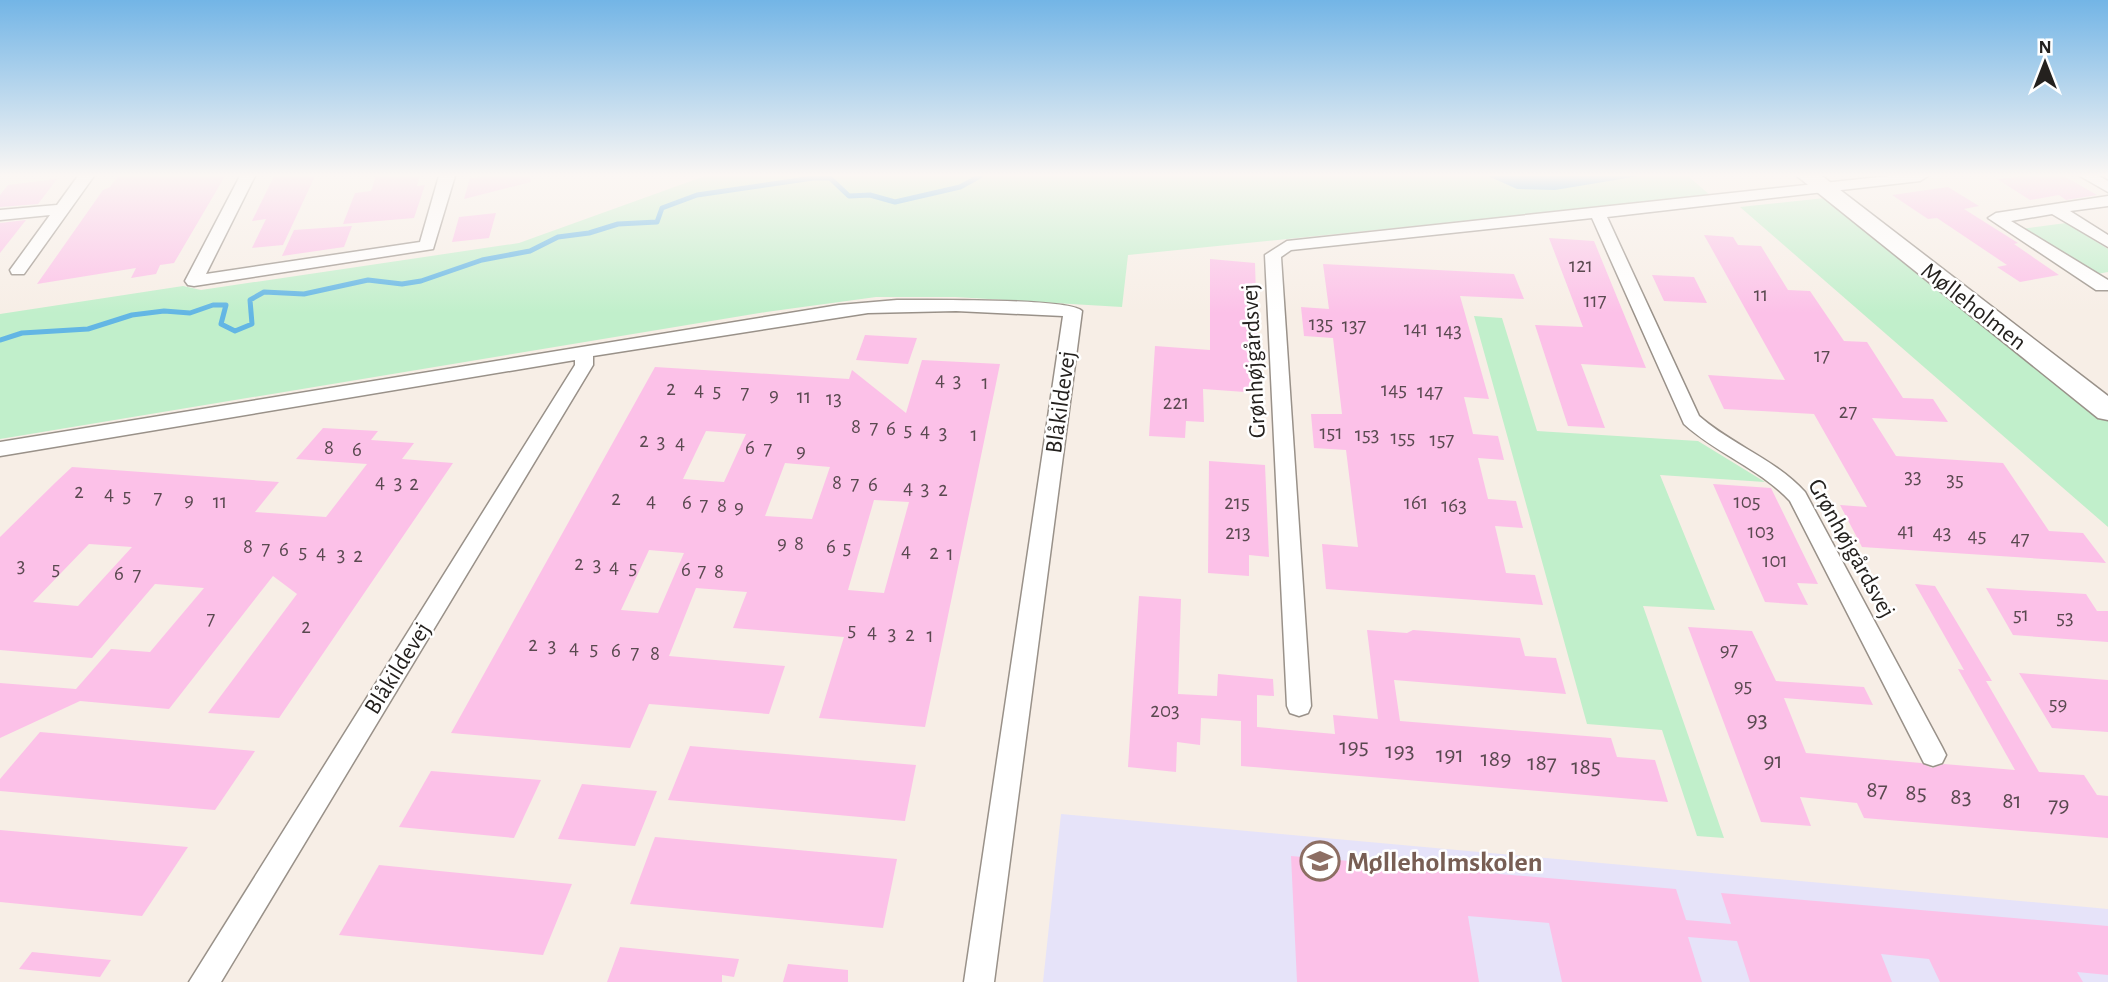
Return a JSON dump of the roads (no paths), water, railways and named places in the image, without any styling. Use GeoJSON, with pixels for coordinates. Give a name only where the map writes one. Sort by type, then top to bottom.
{"type":"FeatureCollection","features":[{"type":"Feature","properties":{"kind":"street"},"geometry":{"type":"LineString","coordinates":[[18,270],[53,222]]}},
{"type":"Feature","properties":{"kind":"street"},"geometry":{"type":"LineString","coordinates":[[224,222],[194,281],[427,246],[434,222]]}},
{"type":"Feature","properties":{"kind":"street","name":"Grønhøjgårdsvej"},"geometry":{"type":"LineString","coordinates":[[1298,706],[1273,255],[1287,246],[1514,222]]}},
{"type":"Feature","properties":{"kind":"street","name":"Grønhøjgårdsvej"},"geometry":{"type":"LineString","coordinates":[[1601,222],[1691,419],[1712,439],[1769,468],[1787,482],[1798,497],[1933,755]]}},
{"type":"Feature","properties":{"kind":"street","name":"Mølleholmen"},"geometry":{"type":"LineString","coordinates":[[1867,222],[2108,411]]}},
{"type":"Feature","properties":{"kind":"street"},"geometry":{"type":"LineString","coordinates":[[2002,222],[2102,286],[2108,285]]}},
{"type":"Feature","properties":{"kind":"street"},"geometry":{"type":"LineString","coordinates":[[2075,222],[2108,242]]}},
{"type":"Feature","properties":{"kind":"street","name":"Blåkildevej"},"geometry":{"type":"LineString","coordinates":[[2,451],[839,310],[880,305],[946,303],[1073,311],[979,982]]}},
{"type":"Feature","properties":{"kind":"street","name":"Blåkildevej"},"geometry":{"type":"LineString","coordinates":[[204,982],[584,365],[584,352]]}},
{"type":"Feature","properties":{"kind":"waterway"},"geometry":{"type":"LineString","coordinates":[[0,340],[22,333],[88,329],[132,315],[164,311],[190,313],[213,305],[226,305],[221,324],[235,331],[252,324],[250,300],[264,292],[304,294],[368,280],[402,284],[421,281],[482,260],[530,251],[558,237],[589,233],[618,224],[657,222]]}},
{"type":"Feature","properties":{"kind":"place","name":"Mølleholmskolen"},"geometry":{"type":"Point","coordinates":[1320,861]}}]}
